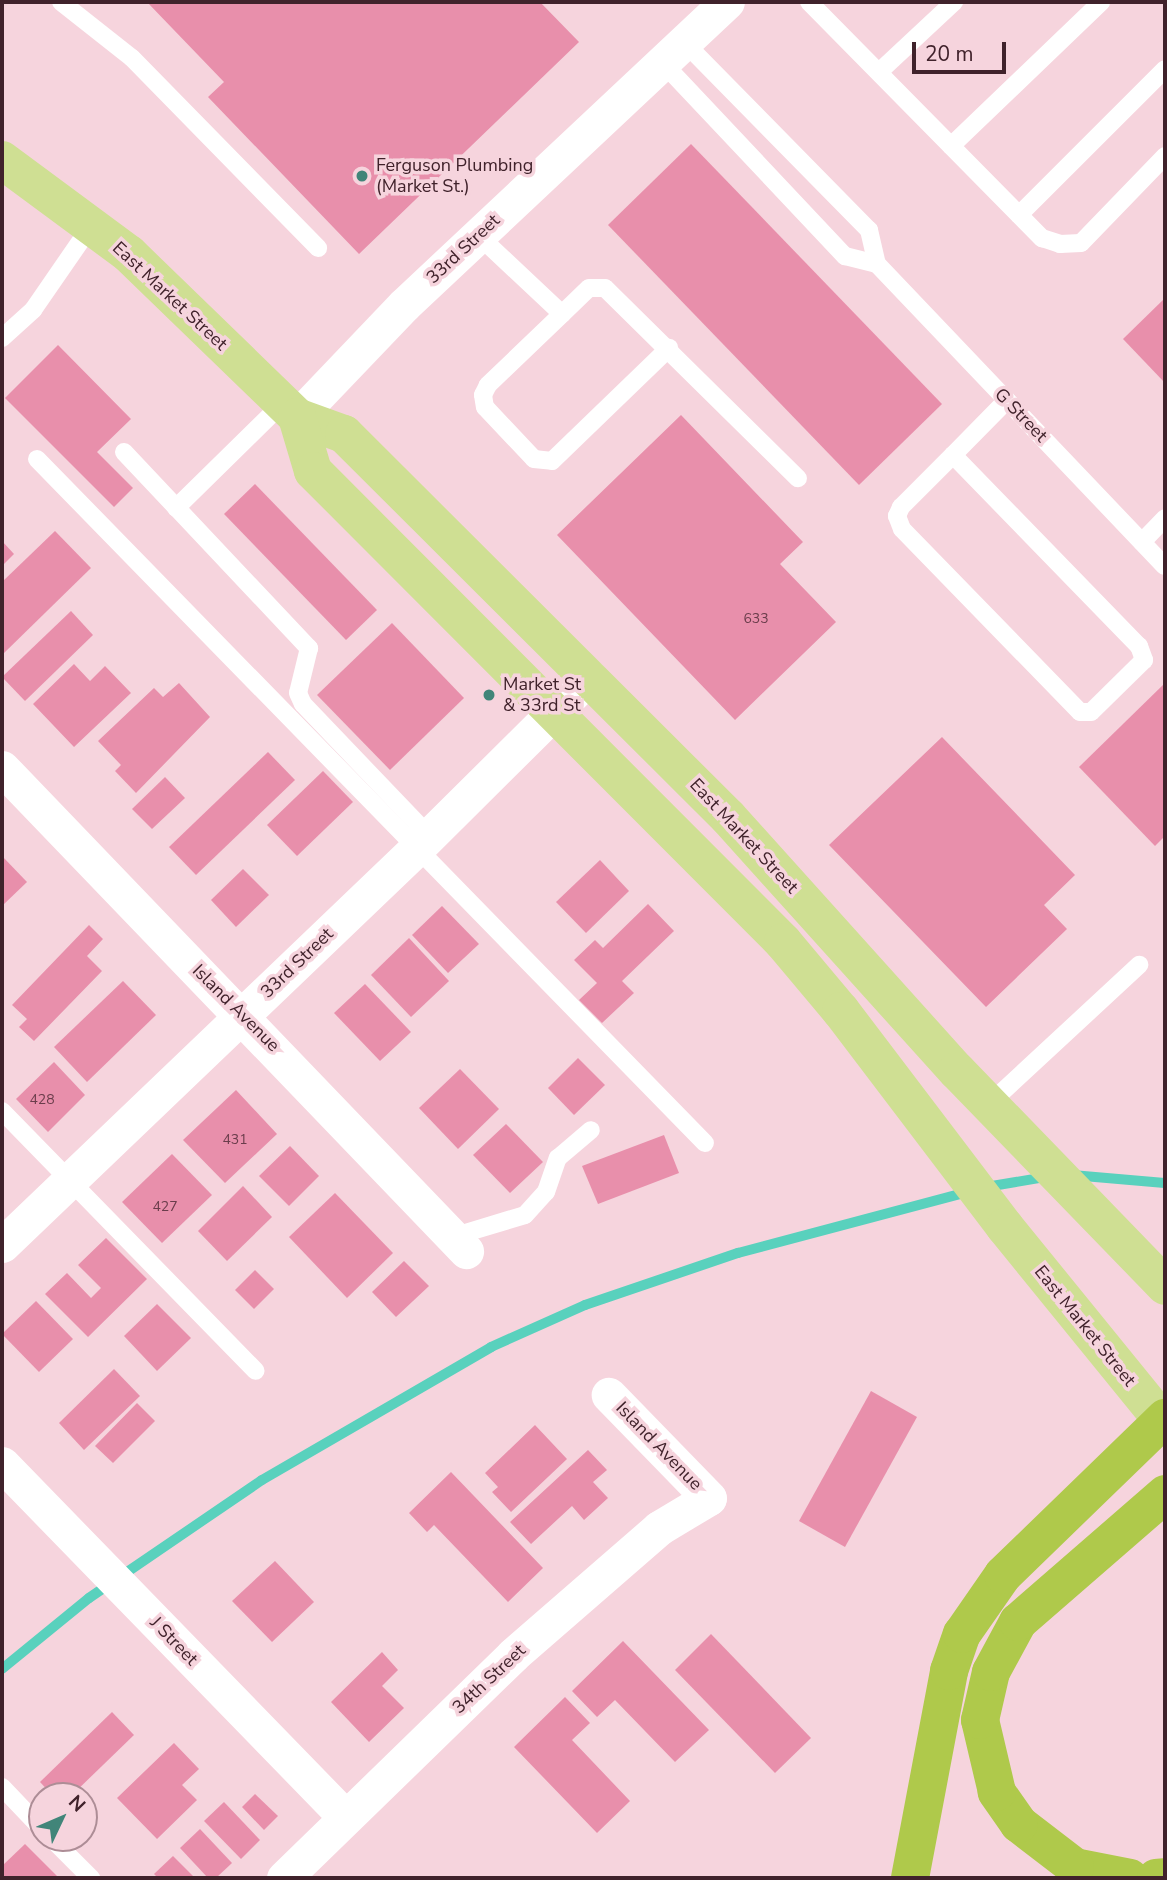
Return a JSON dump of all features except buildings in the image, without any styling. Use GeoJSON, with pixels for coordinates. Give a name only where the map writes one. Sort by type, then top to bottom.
{"type":"FeatureCollection","features":[{"type":"Feature","properties":{"kind":"highway"},"geometry":{"type":"LineString","coordinates":[[910,1878],[949,1671],[962,1634],[1003,1575],[1164,1421]]}},
{"type":"Feature","properties":{"kind":"highway"},"geometry":{"type":"LineString","coordinates":[[1130,1878],[1075,1867],[1019,1824],[997,1792],[980,1720],[991,1672],[1018,1622],[1165,1494]]}},
{"type":"Feature","properties":{"kind":"highway"},"geometry":{"type":"LineString","coordinates":[[1156,1878],[1165,1877]]}},
{"type":"Feature","properties":{"kind":"main road","name":"East Market Street"},"geometry":{"type":"LineString","coordinates":[[2,160],[129,254],[290,410],[344,434],[728,817],[989,1104],[1165,1286]]}},
{"type":"Feature","properties":{"kind":"main road","name":"East Market Street"},"geometry":{"type":"LineString","coordinates":[[290,410],[313,471],[783,942],[944,1146],[1004,1227],[1164,1421]]}},
{"type":"Feature","properties":{"kind":"street","name":"33rd Street"},"geometry":{"type":"LineString","coordinates":[[290,410],[727,2]]}},
{"type":"Feature","properties":{"kind":"street","name":"33rd Street"},"geometry":{"type":"LineString","coordinates":[[2,1244],[423,842],[589,677]]}},
{"type":"Feature","properties":{"kind":"street","name":"Island Avenue"},"geometry":{"type":"LineString","coordinates":[[2,768],[459,1244]]}},
{"type":"Feature","properties":{"kind":"street","name":"Island Avenue"},"geometry":{"type":"LineString","coordinates":[[609,1395],[709,1498]]}},
{"type":"Feature","properties":{"kind":"street","name":"J Street"},"geometry":{"type":"LineString","coordinates":[[2,1464],[345,1817]]}},
{"type":"Feature","properties":{"kind":"street","name":"34th Street"},"geometry":{"type":"LineString","coordinates":[[284,1878],[513,1655],[659,1528],[709,1498]]}},
{"type":"Feature","properties":{"kind":"lane"},"geometry":{"type":"LineString","coordinates":[[61,2],[132,58],[318,248]]}},
{"type":"Feature","properties":{"kind":"lane"},"geometry":{"type":"LineString","coordinates":[[809,2],[1042,238],[1060,244],[1081,243],[1165,156]]}},
{"type":"Feature","properties":{"kind":"lane"},"geometry":{"type":"LineString","coordinates":[[879,72],[954,2]]}},
{"type":"Feature","properties":{"kind":"lane"},"geometry":{"type":"LineString","coordinates":[[951,146],[1101,2]]}},
{"type":"Feature","properties":{"kind":"lane"},"geometry":{"type":"LineString","coordinates":[[673,52],[870,230],[877,264],[845,256],[673,52]]}},
{"type":"Feature","properties":{"kind":"lane"},"geometry":{"type":"LineString","coordinates":[[1019,215],[1165,69]]}},
{"type":"Feature","properties":{"kind":"lane"},"geometry":{"type":"LineString","coordinates":[[2,338],[33,310],[91,226]]}},
{"type":"Feature","properties":{"kind":"lane"},"geometry":{"type":"LineString","coordinates":[[478,235],[562,314]]}},
{"type":"Feature","properties":{"kind":"lane","name":"G Street"},"geometry":{"type":"LineString","coordinates":[[877,264],[1165,566]]}},
{"type":"Feature","properties":{"kind":"lane"},"geometry":{"type":"LineString","coordinates":[[669,348],[552,461],[545,463],[534,459],[485,407],[483,395],[488,385],[595,284],[605,288],[669,348],[798,478]]}},
{"type":"Feature","properties":{"kind":"lane"},"geometry":{"type":"LineString","coordinates":[[953,454],[1139,646],[1144,660],[1091,712],[1080,712],[902,529],[897,516],[901,507],[953,454],[1007,400]]}},
{"type":"Feature","properties":{"kind":"lane"},"geometry":{"type":"LineString","coordinates":[[176,508],[290,410]]}},
{"type":"Feature","properties":{"kind":"lane"},"geometry":{"type":"LineString","coordinates":[[124,452],[309,648],[298,693],[303,704],[423,842]]}},
{"type":"Feature","properties":{"kind":"lane"},"geometry":{"type":"LineString","coordinates":[[37,459],[423,842],[705,1143]]}},
{"type":"Feature","properties":{"kind":"lane"},"geometry":{"type":"LineString","coordinates":[[1142,542],[1165,518]]}},
{"type":"Feature","properties":{"kind":"lane"},"geometry":{"type":"LineString","coordinates":[[989,1104],[1139,965]]}},
{"type":"Feature","properties":{"kind":"lane"},"geometry":{"type":"LineString","coordinates":[[2,1111],[256,1371]]}},
{"type":"Feature","properties":{"kind":"lane"},"geometry":{"type":"LineString","coordinates":[[459,1244],[525,1215],[545,1192],[558,1158],[591,1129]]}},
{"type":"Feature","properties":{"kind":"lane"},"geometry":{"type":"LineString","coordinates":[[2,1787],[28,1814]]}},
{"type":"Feature","properties":{"kind":"lane"},"geometry":{"type":"LineString","coordinates":[[65,1852],[90,1878]]}},
{"type":"Feature","properties":{"kind":"waterway"},"geometry":{"type":"LineString","coordinates":[[1072,1175],[1165,1183]]}},
{"type":"Feature","properties":{"kind":"waterway"},"geometry":{"type":"LineString","coordinates":[[986,1187],[1046,1177]]}},
{"type":"Feature","properties":{"kind":"waterway"},"geometry":{"type":"LineString","coordinates":[[2,1669],[89,1598],[262,1480],[491,1347],[585,1305],[738,1253],[968,1192]]}},
{"type":"Feature","properties":{"kind":"place","name":"Ferguson Plumbing (Market St.)"},"geometry":{"type":"Point","coordinates":[362,176]}},
{"type":"Feature","properties":{"kind":"place","name":"Market St & 33rd St"},"geometry":{"type":"Point","coordinates":[489,695]}}]}
